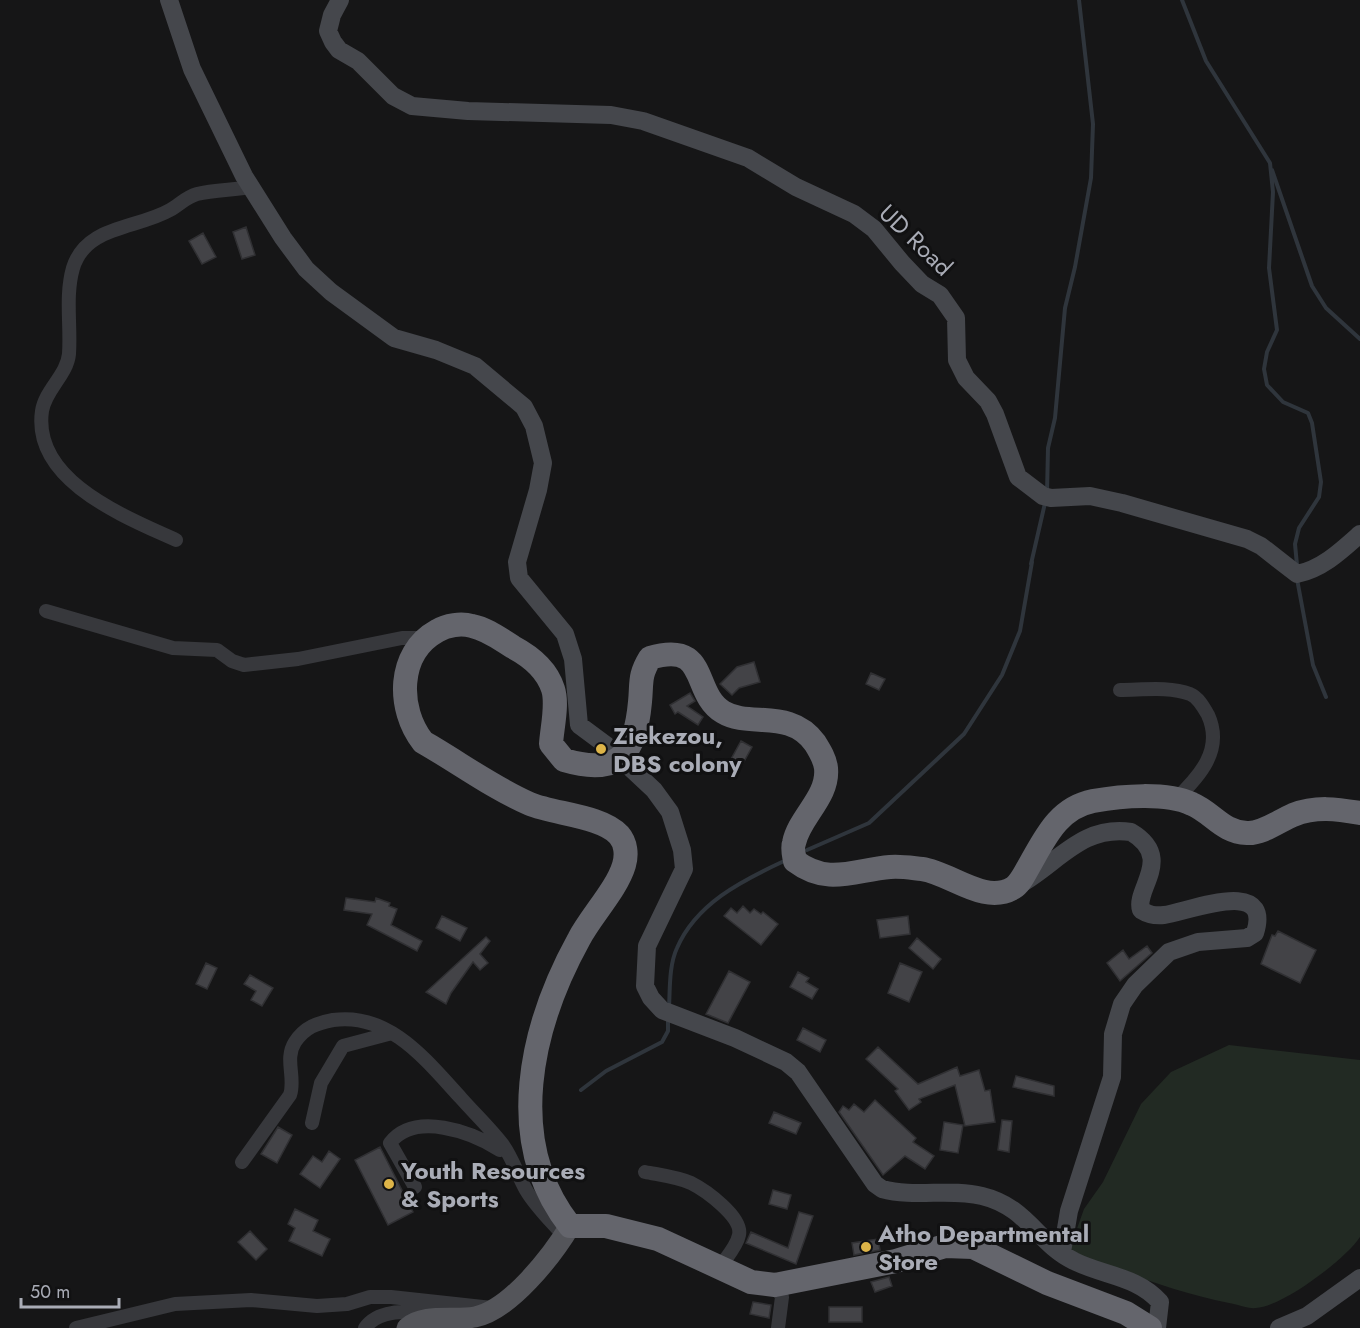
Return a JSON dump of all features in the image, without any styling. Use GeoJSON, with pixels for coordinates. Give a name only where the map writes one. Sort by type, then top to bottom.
{"type":"FeatureCollection","features":[{"type":"Feature","properties":{"kind":"highway"},"geometry":{"type":"LineString","coordinates":[[1150,1328],[1126,1313],[1047,1282],[973,1247],[945,1246],[896,1261],[775,1286],[750,1282],[658,1239],[606,1226],[567,1231],[540,1173],[530,1135],[533,1063],[565,969],[578,940],[616,882],[624,866],[626,849],[619,836],[605,825],[529,804],[423,742],[411,726],[405,703],[405,680],[411,656],[425,638],[446,626],[471,625],[524,653],[546,673],[554,691],[551,744],[564,760],[605,766],[620,760],[633,738],[640,703],[641,672],[650,658],[667,653],[685,658],[700,671],[705,692],[713,706],[726,714],[792,724],[812,740],[821,753],[826,769],[823,786],[793,844],[795,861],[808,871],[844,876],[890,867],[909,868],[926,870],[989,892],[1001,893],[1015,887],[1058,819],[1090,802],[1138,796],[1175,800],[1192,804],[1227,829],[1250,834],[1295,814],[1314,809],[1330,807],[1360,813]]}},
{"type":"Feature","properties":{"kind":"main road"},"geometry":{"type":"LineString","coordinates":[[407,1328],[414,1322],[476,1317],[497,1309],[520,1288],[567,1231]]}},
{"type":"Feature","properties":{"kind":"street"},"geometry":{"type":"LineString","coordinates":[[169,0],[192,69],[251,188],[306,268],[331,292],[394,338],[436,350],[475,366],[524,407],[534,426],[543,464],[538,490],[517,562],[519,578],[565,634],[573,658],[579,725],[606,745],[654,790],[670,812],[684,860],[679,881],[657,920],[647,946],[645,986],[651,998],[662,1010],[735,1038],[786,1062],[798,1071],[875,1184],[882,1189],[981,1196],[1004,1203],[1020,1213],[1072,1261],[1133,1282],[1152,1293],[1160,1302],[1157,1328]]}},
{"type":"Feature","properties":{"kind":"street","name":"UD Road"},"geometry":{"type":"LineString","coordinates":[[340,0],[332,15],[328,30],[333,42],[339,50],[358,61],[393,96],[412,106],[479,111],[611,115],[643,121],[748,158],[796,187],[854,214],[874,229],[902,263],[949,307],[956,318],[957,360],[961,371],[988,401],[995,414],[1018,477],[1043,496],[1097,497],[1218,530],[1261,546],[1297,574],[1309,572],[1325,563],[1360,534]]}},
{"type":"Feature","properties":{"kind":"street"},"geometry":{"type":"LineString","coordinates":[[176,540],[112,509],[76,485],[58,468],[45,440],[42,410],[69,356],[69,288],[76,260],[90,240],[170,210],[194,195],[251,188]]}},
{"type":"Feature","properties":{"kind":"street"},"geometry":{"type":"LineString","coordinates":[[46,611],[173,648],[217,650],[232,661],[244,665],[298,659],[402,638],[425,638]]}},
{"type":"Feature","properties":{"kind":"street"},"geometry":{"type":"LineString","coordinates":[[1120,690],[1177,690],[1193,695],[1205,709],[1212,724],[1214,742],[1209,761],[1195,781],[1175,800]]}},
{"type":"Feature","properties":{"kind":"street"},"geometry":{"type":"LineString","coordinates":[[1015,887],[1074,844],[1101,832],[1120,830],[1140,837],[1150,857],[1151,872],[1141,900],[1142,910],[1154,915],[1164,915],[1226,900],[1239,900],[1249,904],[1256,912],[1258,925],[1255,933],[1247,938],[1198,942],[1169,952],[1135,985],[1122,1004],[1113,1034],[1112,1077],[1069,1211],[1062,1252]]}},
{"type":"Feature","properties":{"kind":"street"},"geometry":{"type":"LineString","coordinates":[[242,1162],[290,1095],[292,1088],[289,1062],[294,1043],[308,1027],[319,1022],[348,1018],[363,1021],[392,1034],[420,1054],[503,1145],[527,1191],[567,1231]]}},
{"type":"Feature","properties":{"kind":"street"},"geometry":{"type":"LineString","coordinates":[[312,1123],[321,1083],[343,1046],[392,1034]]}},
{"type":"Feature","properties":{"kind":"street"},"geometry":{"type":"LineString","coordinates":[[415,1187],[390,1143],[407,1129],[425,1127],[454,1130],[487,1142],[510,1156]]}},
{"type":"Feature","properties":{"kind":"street"},"geometry":{"type":"LineString","coordinates":[[645,1172],[689,1183],[708,1194],[735,1219],[739,1227],[739,1236],[720,1267]]}},
{"type":"Feature","properties":{"kind":"street"},"geometry":{"type":"LineString","coordinates":[[1280,1328],[1307,1316],[1360,1278]]}},
{"type":"Feature","properties":{"kind":"street"},"geometry":{"type":"LineString","coordinates":[[775,1286],[782,1297],[778,1328]]}},
{"type":"Feature","properties":{"kind":"street"},"geometry":{"type":"LineString","coordinates":[[76,1328],[175,1304],[251,1300],[317,1306],[346,1304],[370,1297],[392,1297],[497,1309]]}},
{"type":"Feature","properties":{"kind":"street"},"geometry":{"type":"LineString","coordinates":[[364,1328],[376,1317],[401,1312],[476,1317]]}},
{"type":"Feature","properties":{"kind":"shaded area"},"geometry":{"type":"Polygon","coordinates":[[[1229,1045],[1360,1060],[1360,1237],[1328,1269],[1297,1291],[1267,1306],[1256,1308],[1168,1287],[1069,1251],[1084,1209],[1103,1182],[1141,1104],[1171,1072],[1229,1045]]]}},
{"type":"Feature","properties":{"kind":"building"},"geometry":{"type":"Polygon","coordinates":[[[246,227],[255,255],[242,259],[233,232],[246,227]]]}},
{"type":"Feature","properties":{"kind":"building"},"geometry":{"type":"Polygon","coordinates":[[[203,233],[216,257],[202,264],[189,241],[203,233]]]}},
{"type":"Feature","properties":{"kind":"building"},"geometry":{"type":"Polygon","coordinates":[[[754,662],[760,682],[739,688],[732,695],[720,684],[737,667],[754,662]]]}},
{"type":"Feature","properties":{"kind":"building"},"geometry":{"type":"Polygon","coordinates":[[[871,673],[885,679],[879,690],[866,684],[871,673]]]}},
{"type":"Feature","properties":{"kind":"building"},"geometry":{"type":"Polygon","coordinates":[[[690,693],[695,701],[687,706],[703,717],[698,725],[678,712],[675,714],[670,705],[690,693]]]}},
{"type":"Feature","properties":{"kind":"building"},"geometry":{"type":"Polygon","coordinates":[[[741,741],[752,747],[741,767],[730,761],[741,741]]]}},
{"type":"Feature","properties":{"kind":"building"},"geometry":{"type":"Polygon","coordinates":[[[346,898],[375,902],[376,898],[390,903],[389,906],[397,909],[391,925],[422,941],[417,951],[367,925],[372,914],[344,910],[346,898]]]}},
{"type":"Feature","properties":{"kind":"building"},"geometry":{"type":"Polygon","coordinates":[[[743,906],[750,913],[754,909],[761,914],[763,912],[778,924],[761,945],[724,916],[731,908],[737,913],[743,906]]]}},
{"type":"Feature","properties":{"kind":"building"},"geometry":{"type":"Polygon","coordinates":[[[442,916],[467,928],[460,941],[436,928],[442,916]]]}},
{"type":"Feature","properties":{"kind":"building"},"geometry":{"type":"Polygon","coordinates":[[[908,916],[910,934],[880,938],[877,920],[908,916]]]}},
{"type":"Feature","properties":{"kind":"building"},"geometry":{"type":"Polygon","coordinates":[[[1278,931],[1316,950],[1300,983],[1261,964],[1272,935],[1275,936],[1278,931]]]}},
{"type":"Feature","properties":{"kind":"building"},"geometry":{"type":"Polygon","coordinates":[[[486,937],[490,941],[480,954],[488,963],[480,970],[473,962],[446,1004],[426,992],[486,937]]]}},
{"type":"Feature","properties":{"kind":"building"},"geometry":{"type":"Polygon","coordinates":[[[917,938],[941,959],[933,969],[909,948],[917,938]]]}},
{"type":"Feature","properties":{"kind":"building"},"geometry":{"type":"Polygon","coordinates":[[[1147,946],[1152,953],[1120,981],[1107,963],[1123,950],[1129,959],[1147,946]]]}},
{"type":"Feature","properties":{"kind":"building"},"geometry":{"type":"Polygon","coordinates":[[[206,963],[217,968],[207,989],[196,984],[206,963]]]}},
{"type":"Feature","properties":{"kind":"building"},"geometry":{"type":"Polygon","coordinates":[[[900,963],[922,972],[909,1002],[888,993],[900,963]]]}},
{"type":"Feature","properties":{"kind":"building"},"geometry":{"type":"Polygon","coordinates":[[[729,971],[750,982],[728,1023],[706,1014],[729,971]]]}},
{"type":"Feature","properties":{"kind":"building"},"geometry":{"type":"Polygon","coordinates":[[[798,972],[809,978],[806,982],[818,989],[812,999],[790,987],[798,972]]]}},
{"type":"Feature","properties":{"kind":"building"},"geometry":{"type":"Polygon","coordinates":[[[250,975],[273,988],[262,1006],[251,1000],[256,991],[244,984],[250,975]]]}},
{"type":"Feature","properties":{"kind":"building"},"geometry":{"type":"Polygon","coordinates":[[[803,1028],[826,1040],[820,1052],[797,1040],[803,1028]]]}},
{"type":"Feature","properties":{"kind":"building"},"geometry":{"type":"Polygon","coordinates":[[[878,1047],[918,1084],[957,1067],[960,1076],[979,1070],[985,1091],[990,1090],[995,1122],[965,1126],[955,1085],[919,1099],[921,1102],[909,1110],[895,1091],[898,1089],[866,1059],[878,1047]]]}},
{"type":"Feature","properties":{"kind":"building"},"geometry":{"type":"Polygon","coordinates":[[[1016,1076],[1054,1086],[1054,1096],[1013,1087],[1016,1076]]]}},
{"type":"Feature","properties":{"kind":"building"},"geometry":{"type":"Polygon","coordinates":[[[875,1100],[916,1138],[913,1142],[934,1156],[925,1169],[905,1156],[883,1175],[839,1112],[843,1106],[849,1110],[854,1104],[864,1112],[875,1100]]]}},
{"type":"Feature","properties":{"kind":"building"},"geometry":{"type":"Polygon","coordinates":[[[774,1112],[801,1123],[796,1134],[769,1123],[774,1112]]]}},
{"type":"Feature","properties":{"kind":"building"},"geometry":{"type":"Polygon","coordinates":[[[1002,1120],[1012,1121],[1009,1152],[998,1150],[1002,1120]]]}},
{"type":"Feature","properties":{"kind":"building"},"geometry":{"type":"Polygon","coordinates":[[[944,1122],[963,1125],[958,1153],[940,1150],[944,1122]]]}},
{"type":"Feature","properties":{"kind":"building"},"geometry":{"type":"Polygon","coordinates":[[[278,1127],[292,1135],[277,1163],[261,1154],[278,1127]]]}},
{"type":"Feature","properties":{"kind":"building"},"geometry":{"type":"Polygon","coordinates":[[[380,1147],[413,1212],[388,1225],[355,1160],[380,1147]]]}},
{"type":"Feature","properties":{"kind":"building"},"geometry":{"type":"Polygon","coordinates":[[[329,1151],[340,1159],[320,1188],[300,1174],[313,1156],[322,1162],[329,1151]]]}},
{"type":"Feature","properties":{"kind":"building"},"geometry":{"type":"Polygon","coordinates":[[[773,1190],[791,1195],[787,1209],[769,1204],[773,1190]]]}},
{"type":"Feature","properties":{"kind":"building"},"geometry":{"type":"Polygon","coordinates":[[[295,1209],[318,1220],[313,1231],[330,1239],[322,1256],[289,1241],[295,1228],[288,1224],[295,1209]]]}},
{"type":"Feature","properties":{"kind":"building"},"geometry":{"type":"Polygon","coordinates":[[[799,1212],[813,1216],[796,1264],[746,1243],[751,1232],[788,1248],[799,1212]]]}},
{"type":"Feature","properties":{"kind":"building"},"geometry":{"type":"Polygon","coordinates":[[[250,1231],[267,1249],[256,1260],[238,1242],[250,1231]]]}},
{"type":"Feature","properties":{"kind":"building","name":"Atho Departmental Store"},"geometry":{"type":"Polygon","coordinates":[[[878,1239],[880,1250],[854,1255],[852,1243],[878,1239]]]}},
{"type":"Feature","properties":{"kind":"building"},"geometry":{"type":"Polygon","coordinates":[[[889,1277],[892,1286],[875,1292],[871,1282],[889,1277]]]}},
{"type":"Feature","properties":{"kind":"building"},"geometry":{"type":"Polygon","coordinates":[[[753,1302],[771,1305],[769,1318],[750,1314],[753,1302]]]}},
{"type":"Feature","properties":{"kind":"building"},"geometry":{"type":"Polygon","coordinates":[[[829,1307],[862,1307],[862,1322],[829,1322],[829,1307]]]}},
{"type":"Feature","properties":{"kind":"waterway"},"geometry":{"type":"LineString","coordinates":[[1047,493],[1048,448],[1055,418],[1065,308],[1091,178],[1093,124],[1079,0]]}},
{"type":"Feature","properties":{"kind":"waterway"},"geometry":{"type":"LineString","coordinates":[[1182,0],[1206,61],[1270,163],[1273,192],[1269,268],[1277,330],[1267,352],[1264,369],[1267,385],[1283,402],[1308,413],[1312,423],[1321,482],[1319,497],[1299,528],[1295,544],[1297,565]]}},
{"type":"Feature","properties":{"kind":"waterway"},"geometry":{"type":"LineString","coordinates":[[1272,170],[1312,286],[1326,308],[1360,339]]}},
{"type":"Feature","properties":{"kind":"waterway"},"geometry":{"type":"LineString","coordinates":[[1031,564],[1045,503]]}},
{"type":"Feature","properties":{"kind":"waterway"},"geometry":{"type":"LineString","coordinates":[[807,850],[869,823],[964,734],[1002,675],[1020,631],[1032,562]]}},
{"type":"Feature","properties":{"kind":"waterway"},"geometry":{"type":"LineString","coordinates":[[1297,579],[1313,665],[1326,697]]}},
{"type":"Feature","properties":{"kind":"waterway"},"geometry":{"type":"LineString","coordinates":[[669,1008],[670,977],[674,955],[685,932],[708,906],[721,896],[751,877],[782,862]]}},
{"type":"Feature","properties":{"kind":"waterway"},"geometry":{"type":"LineString","coordinates":[[581,1090],[606,1071],[662,1042],[668,1031],[668,1018]]}},
{"type":"Feature","properties":{"kind":"place","name":"Ziekezou, DBS colony"},"geometry":{"type":"Point","coordinates":[601,749]}},
{"type":"Feature","properties":{"kind":"place","name":"Youth Resources & Sports"},"geometry":{"type":"Point","coordinates":[389,1184]}},
{"type":"Feature","properties":{"kind":"place","name":"Atho Departmental Store"},"geometry":{"type":"Point","coordinates":[866,1247]}}]}
